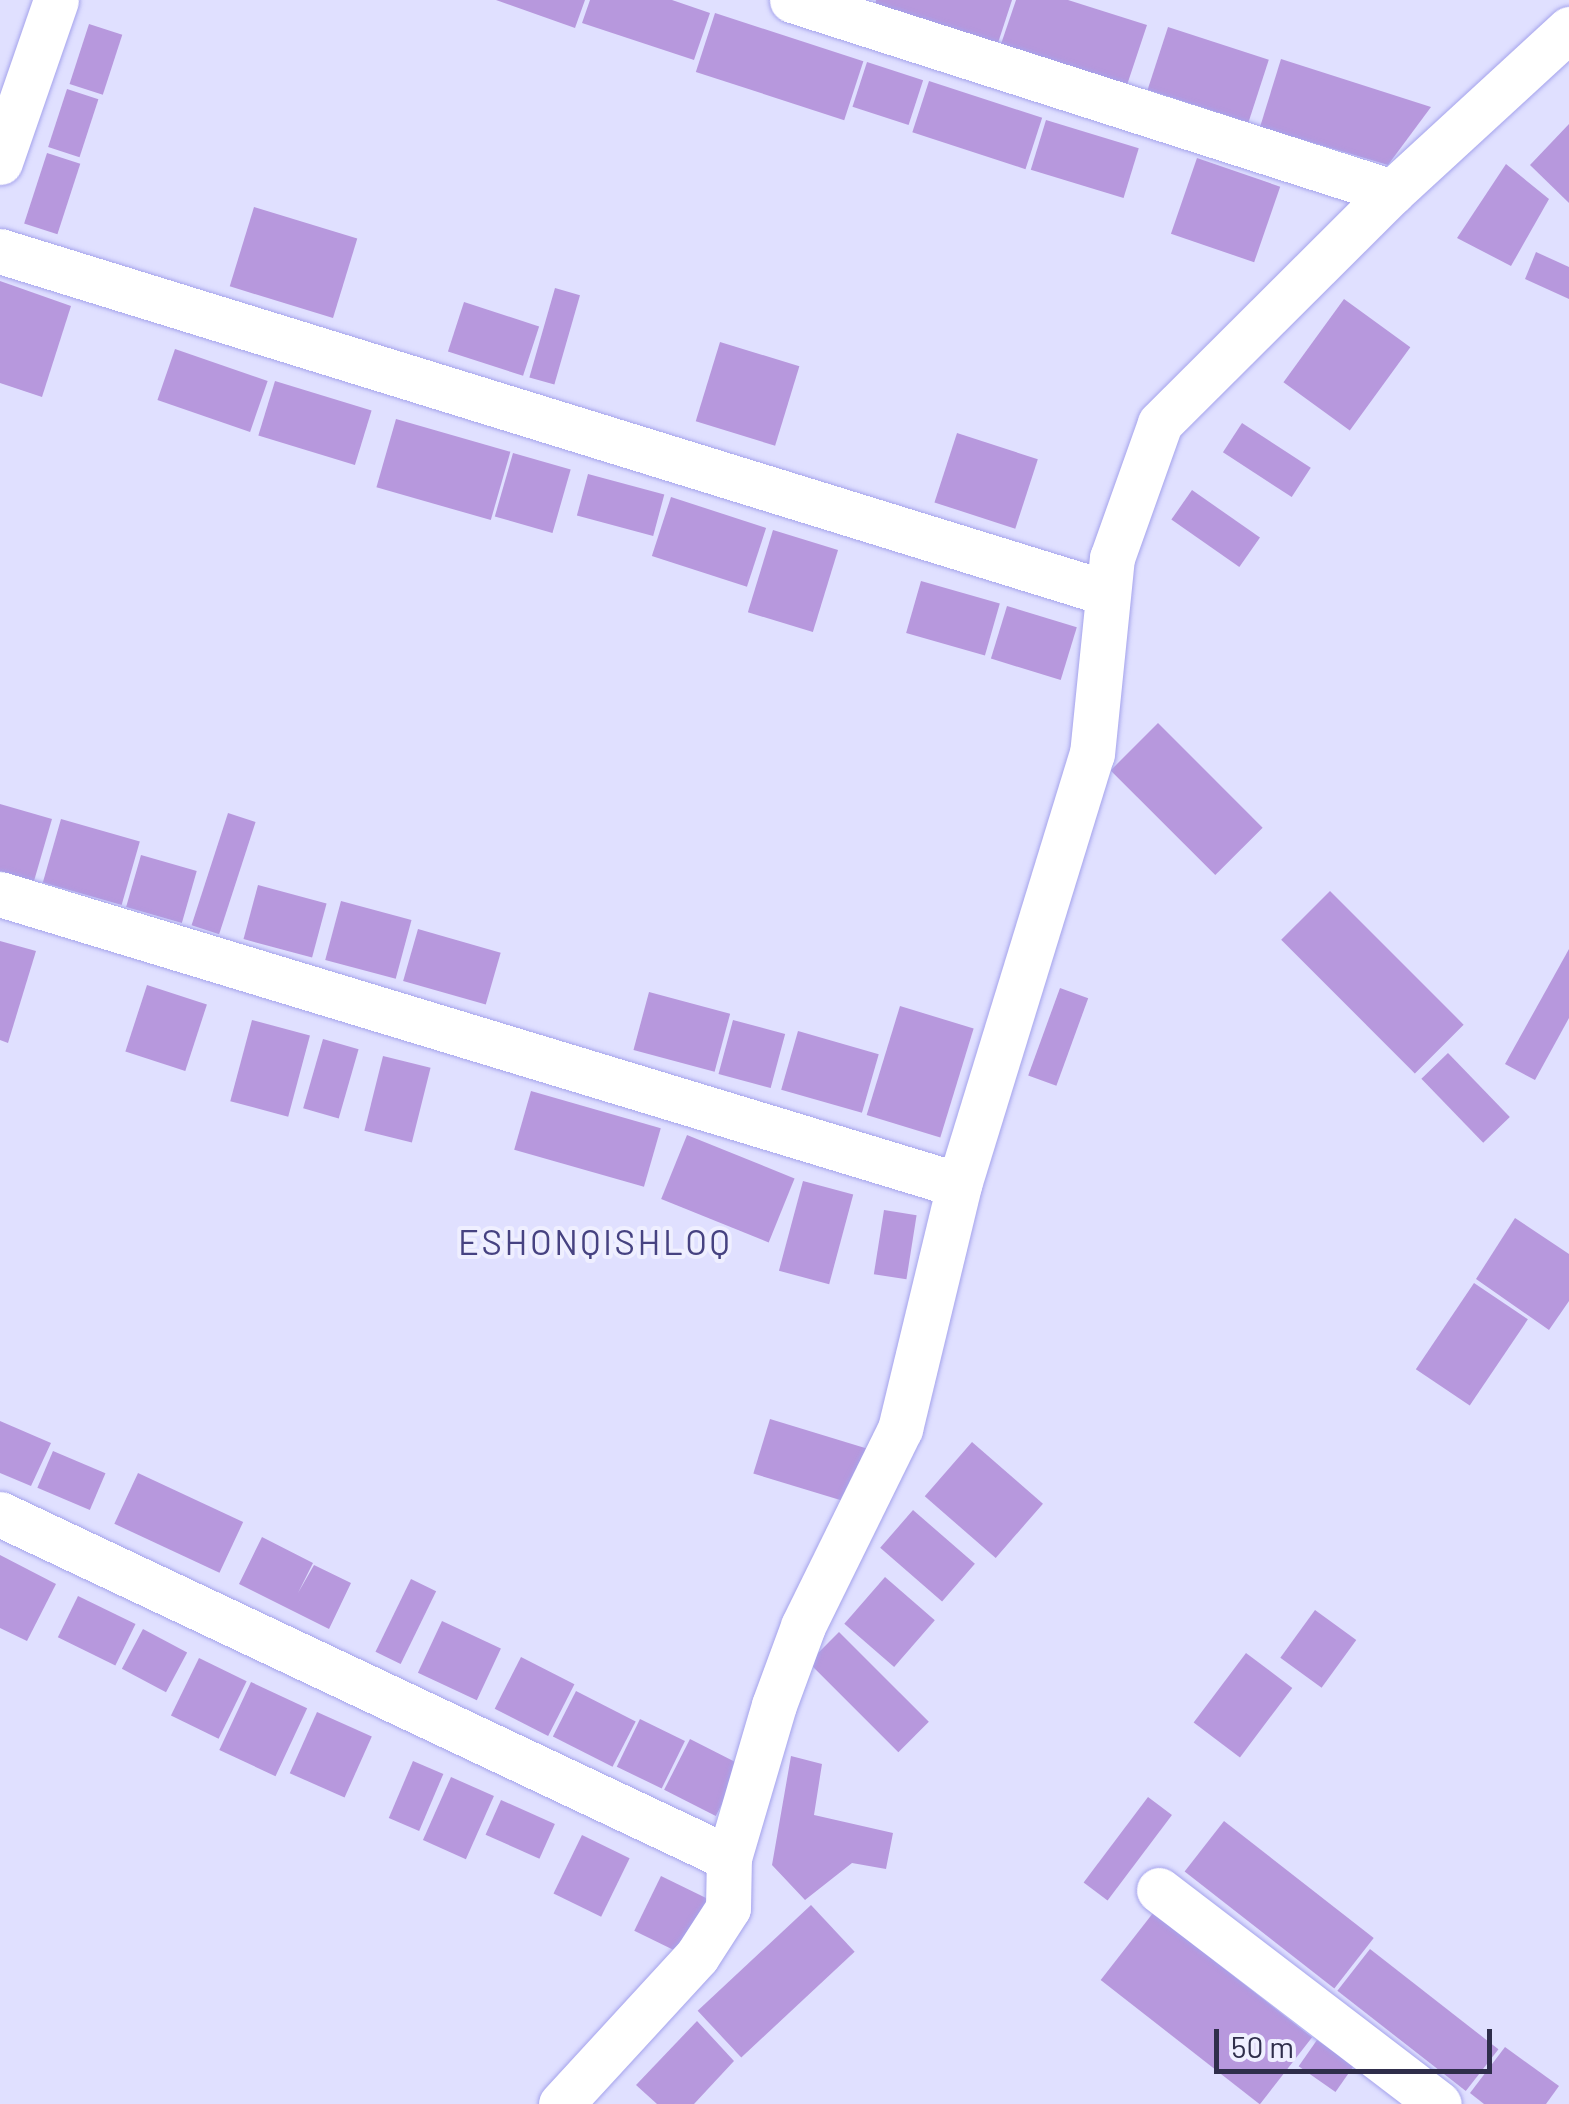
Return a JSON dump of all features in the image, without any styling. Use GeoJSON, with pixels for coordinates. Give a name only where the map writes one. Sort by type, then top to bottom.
{"type":"FeatureCollection","features":[{"type":"Feature","properties":{"kind":"street"},"geometry":{"type":"LineString","coordinates":[[0,162],[56,0]]}},
{"type":"Feature","properties":{"kind":"street"},"geometry":{"type":"LineString","coordinates":[[792,0],[1392,192]]}},
{"type":"Feature","properties":{"kind":"street"},"geometry":{"type":"LineString","coordinates":[[561,2104],[697,1956],[728,1908],[729,1858],[803,1626],[900,1429],[959,1184],[1092,754],[1112,558],[1160,423],[1392,192],[1569,29]]}},
{"type":"Feature","properties":{"kind":"street"},"geometry":{"type":"LineString","coordinates":[[0,251],[1107,594]]}},
{"type":"Feature","properties":{"kind":"street"},"geometry":{"type":"LineString","coordinates":[[0,894],[959,1184]]}},
{"type":"Feature","properties":{"kind":"street"},"geometry":{"type":"LineString","coordinates":[[0,1514],[729,1858]]}},
{"type":"Feature","properties":{"kind":"street"},"geometry":{"type":"LineString","coordinates":[[1159,1890],[1440,2104]]}},
{"type":"Feature","properties":{"kind":"building"},"geometry":{"type":"Polygon","coordinates":[[[496,0],[585,0],[575,28],[496,0]]]}},
{"type":"Feature","properties":{"kind":"building"},"geometry":{"type":"Polygon","coordinates":[[[590,0],[672,0],[710,13],[694,60],[582,23],[590,0]]]}},
{"type":"Feature","properties":{"kind":"building"},"geometry":{"type":"Polygon","coordinates":[[[876,0],[1012,0],[998,43],[875,5],[876,0]]]}},
{"type":"Feature","properties":{"kind":"building"},"geometry":{"type":"Polygon","coordinates":[[[1016,0],[1068,0],[1147,25],[1127,85],[1001,44],[1016,0]]]}},
{"type":"Feature","properties":{"kind":"building"},"geometry":{"type":"Polygon","coordinates":[[[715,13],[863,61],[844,120],[696,72],[715,13]]]}},
{"type":"Feature","properties":{"kind":"building"},"geometry":{"type":"Polygon","coordinates":[[[89,24],[122,35],[103,95],[70,84],[89,24]]]}},
{"type":"Feature","properties":{"kind":"building"},"geometry":{"type":"Polygon","coordinates":[[[1168,27],[1269,60],[1248,123],[1148,90],[1168,27]]]}},
{"type":"Feature","properties":{"kind":"building"},"geometry":{"type":"Polygon","coordinates":[[[1281,59],[1431,107],[1388,165],[1260,127],[1281,59]]]}},
{"type":"Feature","properties":{"kind":"building"},"geometry":{"type":"Polygon","coordinates":[[[867,62],[923,80],[909,125],[852,107],[867,62]]]}},
{"type":"Feature","properties":{"kind":"building"},"geometry":{"type":"Polygon","coordinates":[[[929,81],[1042,118],[1025,169],[912,132],[929,81]]]}},
{"type":"Feature","properties":{"kind":"building"},"geometry":{"type":"Polygon","coordinates":[[[67,89],[98,99],[80,157],[48,147],[67,89]]]}},
{"type":"Feature","properties":{"kind":"building"},"geometry":{"type":"Polygon","coordinates":[[[1046,120],[1139,148],[1124,198],[1031,170],[1046,120]]]}},
{"type":"Feature","properties":{"kind":"building"},"geometry":{"type":"Polygon","coordinates":[[[1569,124],[1569,203],[1530,165],[1569,124]]]}},
{"type":"Feature","properties":{"kind":"building"},"geometry":{"type":"Polygon","coordinates":[[[47,153],[80,164],[57,234],[24,223],[47,153]]]}},
{"type":"Feature","properties":{"kind":"building"},"geometry":{"type":"Polygon","coordinates":[[[1197,158],[1280,187],[1254,262],[1171,234],[1197,158]]]}},
{"type":"Feature","properties":{"kind":"building"},"geometry":{"type":"Polygon","coordinates":[[[1506,164],[1549,199],[1511,266],[1457,238],[1506,164]]]}},
{"type":"Feature","properties":{"kind":"building"},"geometry":{"type":"Polygon","coordinates":[[[254,207],[357,239],[333,318],[230,286],[254,207]]]}},
{"type":"Feature","properties":{"kind":"building"},"geometry":{"type":"Polygon","coordinates":[[[1536,252],[1569,267],[1569,299],[1525,279],[1536,252]]]}},
{"type":"Feature","properties":{"kind":"building"},"geometry":{"type":"Polygon","coordinates":[[[0,281],[71,306],[42,397],[0,383],[0,281]]]}},
{"type":"Feature","properties":{"kind":"building"},"geometry":{"type":"Polygon","coordinates":[[[555,288],[580,295],[554,385],[529,377],[555,288]]]}},
{"type":"Feature","properties":{"kind":"building"},"geometry":{"type":"Polygon","coordinates":[[[1344,299],[1410,347],[1350,431],[1283,382],[1344,299]]]}},
{"type":"Feature","properties":{"kind":"building"},"geometry":{"type":"Polygon","coordinates":[[[464,302],[539,326],[523,376],[448,351],[464,302]]]}},
{"type":"Feature","properties":{"kind":"building"},"geometry":{"type":"Polygon","coordinates":[[[720,342],[799,366],[775,446],[696,421],[720,342]]]}},
{"type":"Feature","properties":{"kind":"building"},"geometry":{"type":"Polygon","coordinates":[[[175,349],[268,381],[250,432],[157,400],[175,349]]]}},
{"type":"Feature","properties":{"kind":"building"},"geometry":{"type":"Polygon","coordinates":[[[275,381],[372,411],[355,465],[258,436],[275,381]]]}},
{"type":"Feature","properties":{"kind":"building"},"geometry":{"type":"Polygon","coordinates":[[[396,419],[510,452],[491,520],[376,487],[396,419]]]}},
{"type":"Feature","properties":{"kind":"building"},"geometry":{"type":"Polygon","coordinates":[[[1242,423],[1311,468],[1292,497],[1223,452],[1242,423]]]}},
{"type":"Feature","properties":{"kind":"building"},"geometry":{"type":"Polygon","coordinates":[[[957,433],[1038,459],[1015,529],[934,502],[957,433]]]}},
{"type":"Feature","properties":{"kind":"building"},"geometry":{"type":"Polygon","coordinates":[[[513,453],[571,470],[552,533],[495,516],[513,453]]]}},
{"type":"Feature","properties":{"kind":"building"},"geometry":{"type":"Polygon","coordinates":[[[588,474],[664,494],[653,536],[577,516],[588,474]]]}},
{"type":"Feature","properties":{"kind":"building"},"geometry":{"type":"Polygon","coordinates":[[[1192,490],[1260,538],[1239,567],[1171,519],[1192,490]]]}},
{"type":"Feature","properties":{"kind":"building"},"geometry":{"type":"Polygon","coordinates":[[[671,497],[766,528],[747,587],[652,556],[671,497]]]}},
{"type":"Feature","properties":{"kind":"building"},"geometry":{"type":"Polygon","coordinates":[[[773,530],[838,550],[813,632],[748,612],[773,530]]]}},
{"type":"Feature","properties":{"kind":"building"},"geometry":{"type":"Polygon","coordinates":[[[921,581],[1000,604],[985,656],[906,633],[921,581]]]}},
{"type":"Feature","properties":{"kind":"building"},"geometry":{"type":"Polygon","coordinates":[[[1007,606],[1077,627],[1061,680],[991,659],[1007,606]]]}},
{"type":"Feature","properties":{"kind":"building"},"geometry":{"type":"Polygon","coordinates":[[[1158,723],[1263,828],[1215,875],[1111,770],[1158,723]]]}},
{"type":"Feature","properties":{"kind":"building"},"geometry":{"type":"Polygon","coordinates":[[[0,804],[52,819],[34,881],[0,871],[0,804]]]}},
{"type":"Feature","properties":{"kind":"building"},"geometry":{"type":"Polygon","coordinates":[[[228,813],[256,822],[219,934],[192,925],[228,813]]]}},
{"type":"Feature","properties":{"kind":"building"},"geometry":{"type":"Polygon","coordinates":[[[61,819],[140,842],[122,905],[43,882],[61,819]]]}},
{"type":"Feature","properties":{"kind":"building"},"geometry":{"type":"Polygon","coordinates":[[[141,855],[197,871],[182,923],[126,907],[141,855]]]}},
{"type":"Feature","properties":{"kind":"building"},"geometry":{"type":"Polygon","coordinates":[[[258,885],[327,903],[312,957],[244,939],[258,885]]]}},
{"type":"Feature","properties":{"kind":"building"},"geometry":{"type":"Polygon","coordinates":[[[1330,891],[1464,1025],[1415,1073],[1281,940],[1330,891]]]}},
{"type":"Feature","properties":{"kind":"building"},"geometry":{"type":"Polygon","coordinates":[[[341,901],[412,920],[396,979],[325,960],[341,901]]]}},
{"type":"Feature","properties":{"kind":"building"},"geometry":{"type":"Polygon","coordinates":[[[418,929],[501,953],[486,1005],[403,981],[418,929]]]}},
{"type":"Feature","properties":{"kind":"building"},"geometry":{"type":"Polygon","coordinates":[[[0,941],[36,951],[8,1043],[0,1040],[0,941]]]}},
{"type":"Feature","properties":{"kind":"building"},"geometry":{"type":"Polygon","coordinates":[[[1569,949],[1569,1018],[1535,1080],[1505,1064],[1569,949]]]}},
{"type":"Feature","properties":{"kind":"building"},"geometry":{"type":"Polygon","coordinates":[[[147,985],[207,1004],[185,1071],[125,1052],[147,985]]]}},
{"type":"Feature","properties":{"kind":"building"},"geometry":{"type":"Polygon","coordinates":[[[1060,988],[1088,998],[1056,1086],[1028,1075],[1060,988]]]}},
{"type":"Feature","properties":{"kind":"building"},"geometry":{"type":"Polygon","coordinates":[[[649,992],[730,1014],[715,1072],[633,1050],[649,992]]]}},
{"type":"Feature","properties":{"kind":"building"},"geometry":{"type":"Polygon","coordinates":[[[900,1006],[974,1029],[940,1138],[867,1115],[900,1006]]]}},
{"type":"Feature","properties":{"kind":"building"},"geometry":{"type":"Polygon","coordinates":[[[252,1020],[310,1036],[288,1117],[230,1101],[252,1020]]]}},
{"type":"Feature","properties":{"kind":"building"},"geometry":{"type":"Polygon","coordinates":[[[733,1020],[785,1034],[771,1088],[719,1074],[733,1020]]]}},
{"type":"Feature","properties":{"kind":"building"},"geometry":{"type":"Polygon","coordinates":[[[798,1031],[879,1054],[862,1113],[781,1090],[798,1031]]]}},
{"type":"Feature","properties":{"kind":"building"},"geometry":{"type":"Polygon","coordinates":[[[323,1039],[359,1049],[339,1118],[303,1108],[323,1039]]]}},
{"type":"Feature","properties":{"kind":"building"},"geometry":{"type":"Polygon","coordinates":[[[1448,1053],[1510,1117],[1483,1143],[1421,1079],[1448,1053]]]}},
{"type":"Feature","properties":{"kind":"building"},"geometry":{"type":"Polygon","coordinates":[[[383,1056],[431,1068],[412,1143],[364,1131],[383,1056]]]}},
{"type":"Feature","properties":{"kind":"building"},"geometry":{"type":"Polygon","coordinates":[[[531,1091],[661,1128],[644,1187],[514,1150],[531,1091]]]}},
{"type":"Feature","properties":{"kind":"building"},"geometry":{"type":"Polygon","coordinates":[[[687,1135],[795,1178],[769,1242],[661,1199],[687,1135]]]}},
{"type":"Feature","properties":{"kind":"building"},"geometry":{"type":"Polygon","coordinates":[[[803,1181],[853,1194],[829,1284],[779,1271],[803,1181]]]}},
{"type":"Feature","properties":{"kind":"building"},"geometry":{"type":"Polygon","coordinates":[[[884,1210],[917,1215],[906,1279],[874,1274],[884,1210]]]}},
{"type":"Feature","properties":{"kind":"building"},"geometry":{"type":"Polygon","coordinates":[[[1515,1218],[1569,1254],[1569,1301],[1549,1330],[1476,1279],[1515,1218]]]}},
{"type":"Feature","properties":{"kind":"building"},"geometry":{"type":"Polygon","coordinates":[[[1474,1283],[1528,1319],[1470,1406],[1416,1369],[1474,1283]]]}},
{"type":"Feature","properties":{"kind":"building"},"geometry":{"type":"Polygon","coordinates":[[[770,1419],[873,1451],[857,1505],[753,1474],[770,1419]]]}},
{"type":"Feature","properties":{"kind":"building"},"geometry":{"type":"Polygon","coordinates":[[[0,1421],[51,1443],[31,1486],[0,1473],[0,1421]]]}},
{"type":"Feature","properties":{"kind":"building"},"geometry":{"type":"Polygon","coordinates":[[[972,1442],[1043,1504],[996,1558],[925,1496],[972,1442]]]}},
{"type":"Feature","properties":{"kind":"building"},"geometry":{"type":"Polygon","coordinates":[[[53,1451],[105,1473],[90,1510],[37,1488],[53,1451]]]}},
{"type":"Feature","properties":{"kind":"building"},"geometry":{"type":"Polygon","coordinates":[[[138,1473],[243,1522],[219,1573],[114,1524],[138,1473]]]}},
{"type":"Feature","properties":{"kind":"building"},"geometry":{"type":"Polygon","coordinates":[[[913,1510],[975,1564],[942,1602],[880,1548],[913,1510]]]}},
{"type":"Feature","properties":{"kind":"building"},"geometry":{"type":"Polygon","coordinates":[[[262,1537],[313,1563],[298,1593],[314,1565],[351,1583],[329,1629],[239,1584],[262,1537]]]}},
{"type":"Feature","properties":{"kind":"building"},"geometry":{"type":"Polygon","coordinates":[[[0,1555],[56,1584],[27,1641],[0,1628],[0,1555]]]}},
{"type":"Feature","properties":{"kind":"building"},"geometry":{"type":"Polygon","coordinates":[[[885,1577],[935,1620],[894,1667],[844,1624],[885,1577]]]}},
{"type":"Feature","properties":{"kind":"building"},"geometry":{"type":"Polygon","coordinates":[[[411,1579],[436,1591],[401,1664],[375,1652],[411,1579]]]}},
{"type":"Feature","properties":{"kind":"building"},"geometry":{"type":"Polygon","coordinates":[[[78,1596],[136,1624],[115,1665],[58,1637],[78,1596]]]}},
{"type":"Feature","properties":{"kind":"building"},"geometry":{"type":"Polygon","coordinates":[[[1315,1610],[1356,1640],[1322,1688],[1280,1658],[1315,1610]]]}},
{"type":"Feature","properties":{"kind":"building"},"geometry":{"type":"Polygon","coordinates":[[[442,1621],[501,1648],[477,1700],[418,1673],[442,1621]]]}},
{"type":"Feature","properties":{"kind":"building"},"geometry":{"type":"Polygon","coordinates":[[[143,1629],[187,1652],[166,1692],[122,1669],[143,1629]]]}},
{"type":"Feature","properties":{"kind":"building"},"geometry":{"type":"Polygon","coordinates":[[[839,1632],[929,1722],[898,1752],[809,1662],[839,1632]]]}},
{"type":"Feature","properties":{"kind":"building"},"geometry":{"type":"Polygon","coordinates":[[[1246,1653],[1292,1688],[1240,1757],[1194,1722],[1246,1653]]]}},
{"type":"Feature","properties":{"kind":"building"},"geometry":{"type":"Polygon","coordinates":[[[521,1657],[574,1684],[548,1736],[495,1709],[521,1657]]]}},
{"type":"Feature","properties":{"kind":"building"},"geometry":{"type":"Polygon","coordinates":[[[199,1658],[247,1681],[219,1739],[171,1716],[199,1658]]]}},
{"type":"Feature","properties":{"kind":"building"},"geometry":{"type":"Polygon","coordinates":[[[251,1682],[307,1708],[275,1776],[219,1750],[251,1682]]]}},
{"type":"Feature","properties":{"kind":"building"},"geometry":{"type":"Polygon","coordinates":[[[576,1691],[636,1721],[613,1767],[553,1736],[576,1691]]]}},
{"type":"Feature","properties":{"kind":"building"},"geometry":{"type":"Polygon","coordinates":[[[317,1712],[372,1736],[345,1798],[290,1773],[317,1712]]]}},
{"type":"Feature","properties":{"kind":"building"},"geometry":{"type":"Polygon","coordinates":[[[640,1719],[685,1741],[662,1789],[617,1767],[640,1719]]]}},
{"type":"Feature","properties":{"kind":"building"},"geometry":{"type":"Polygon","coordinates":[[[690,1739],[742,1765],[716,1816],[664,1790],[690,1739]]]}},
{"type":"Feature","properties":{"kind":"building"},"geometry":{"type":"Polygon","coordinates":[[[791,1756],[822,1764],[814,1815],[893,1833],[886,1869],[852,1863],[805,1900],[772,1865],[791,1756]]]}},
{"type":"Feature","properties":{"kind":"building"},"geometry":{"type":"Polygon","coordinates":[[[413,1761],[443,1774],[419,1831],[389,1818],[413,1761]]]}},
{"type":"Feature","properties":{"kind":"building"},"geometry":{"type":"Polygon","coordinates":[[[451,1777],[494,1796],[466,1859],[423,1840],[451,1777]]]}},
{"type":"Feature","properties":{"kind":"building"},"geometry":{"type":"Polygon","coordinates":[[[1148,1797],[1172,1815],[1108,1901],[1084,1882],[1148,1797]]]}},
{"type":"Feature","properties":{"kind":"building"},"geometry":{"type":"Polygon","coordinates":[[[501,1800],[555,1824],[539,1859],[486,1835],[501,1800]]]}},
{"type":"Feature","properties":{"kind":"building"},"geometry":{"type":"Polygon","coordinates":[[[1224,1821],[1374,1938],[1334,1988],[1185,1871],[1224,1821]]]}},
{"type":"Feature","properties":{"kind":"building"},"geometry":{"type":"Polygon","coordinates":[[[582,1835],[630,1858],[601,1917],[554,1893],[582,1835]]]}},
{"type":"Feature","properties":{"kind":"building"},"geometry":{"type":"Polygon","coordinates":[[[661,1876],[709,1899],[682,1954],[634,1931],[661,1876]]]}},
{"type":"Feature","properties":{"kind":"building"},"geometry":{"type":"Polygon","coordinates":[[[811,1905],[855,1952],[741,2058],[698,2011],[811,1905]]]}},
{"type":"Feature","properties":{"kind":"building"},"geometry":{"type":"Polygon","coordinates":[[[1153,1913],[1312,2037],[1259,2104],[1101,1980],[1153,1913]]]}},
{"type":"Feature","properties":{"kind":"building"},"geometry":{"type":"Polygon","coordinates":[[[1370,1949],[1498,2049],[1466,2091],[1337,1991],[1370,1949]]]}},
{"type":"Feature","properties":{"kind":"building"},"geometry":{"type":"Polygon","coordinates":[[[697,2021],[734,2061],[694,2104],[657,2104],[636,2085],[697,2021]]]}},
{"type":"Feature","properties":{"kind":"building"},"geometry":{"type":"Polygon","coordinates":[[[1317,2040],[1354,2066],[1336,2092],[1299,2066],[1317,2040]]]}},
{"type":"Feature","properties":{"kind":"building"},"geometry":{"type":"Polygon","coordinates":[[[1505,2047],[1559,2086],[1546,2104],[1484,2104],[1470,2093],[1505,2047]]]}},
{"type":"Feature","properties":{"kind":"district","name":"ESHONQISHLOQ"},"geometry":{"type":"Point","coordinates":[595,1241]}}]}
